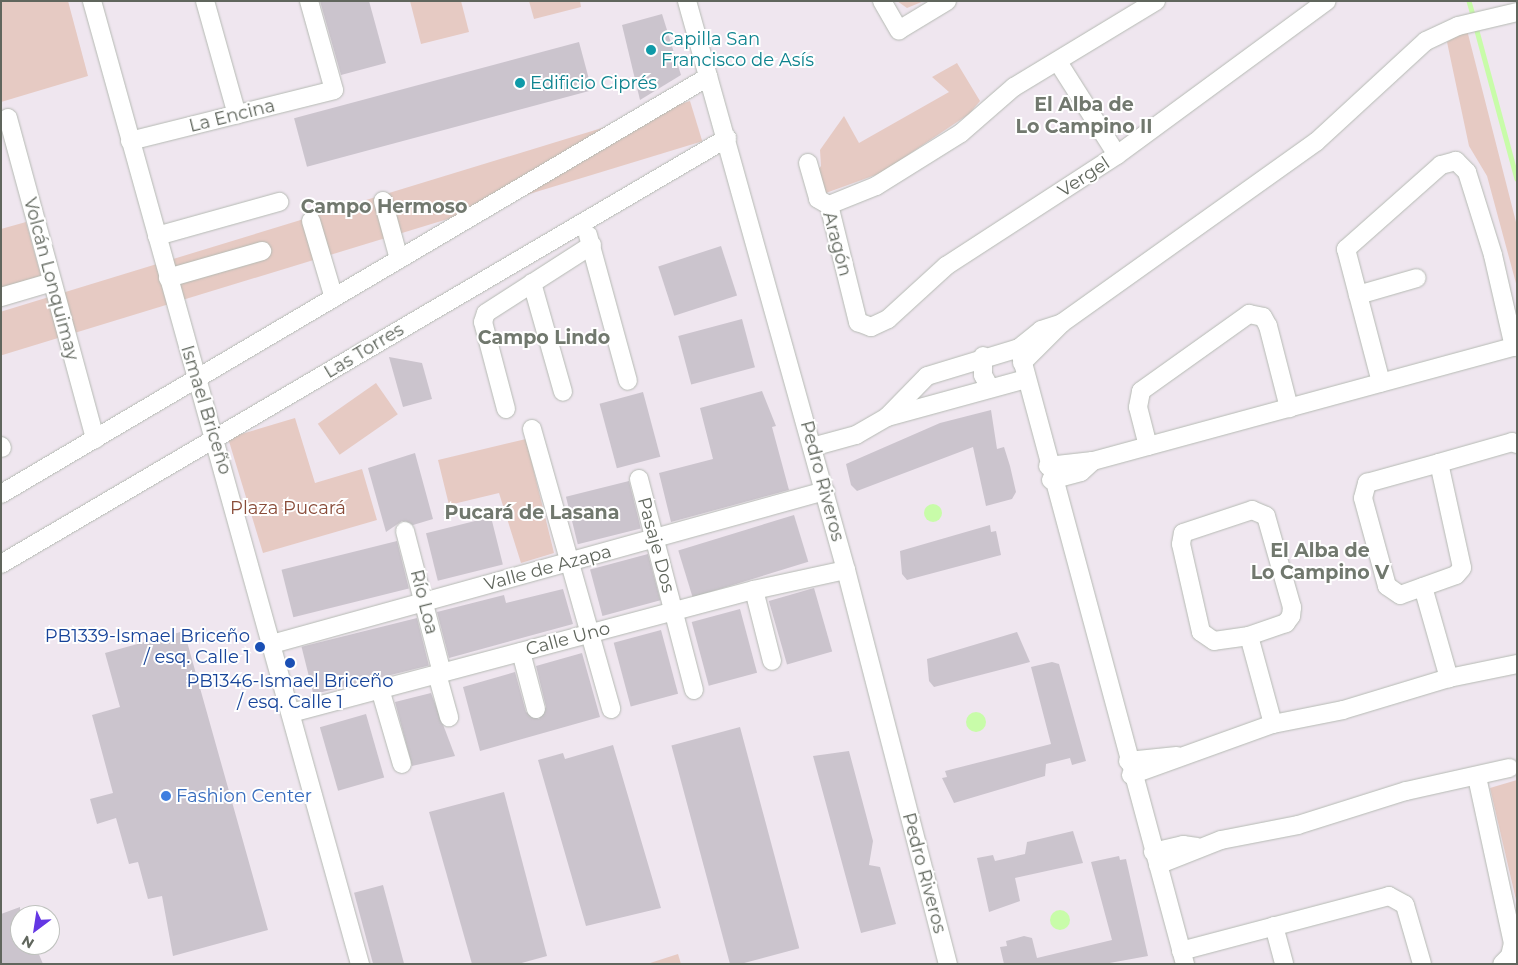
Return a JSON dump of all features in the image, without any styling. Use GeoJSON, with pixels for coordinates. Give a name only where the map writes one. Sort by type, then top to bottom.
{"type":"FeatureCollection","features":[{"type":"Feature","properties":{"kind":"street","name":"Ismael Briceño"},"geometry":{"type":"LineString","coordinates":[[92,1],[196,379],[216,439],[360,964]]}},
{"type":"Feature","properties":{"kind":"street"},"geometry":{"type":"LineString","coordinates":[[205,1],[237,116]]}},
{"type":"Feature","properties":{"kind":"street","name":"La Encina"},"geometry":{"type":"LineString","coordinates":[[130,141],[237,116],[334,90],[309,1]]}},
{"type":"Feature","properties":{"kind":"street","name":"Pedro Riveros"},"geometry":{"type":"LineString","coordinates":[[687,1],[825,491],[948,964]]}},
{"type":"Feature","properties":{"kind":"street"},"geometry":{"type":"LineString","coordinates":[[882,1],[900,30],[947,1]]}},
{"type":"Feature","properties":{"kind":"street"},"geometry":{"type":"LineString","coordinates":[[829,205],[876,186],[961,133],[1014,87],[1156,1]]}},
{"type":"Feature","properties":{"kind":"street","name":"Vergel"},"geometry":{"type":"LineString","coordinates":[[864,326],[888,319],[946,266],[1117,155],[1327,1]]}},
{"type":"Feature","properties":{"kind":"street"},"geometry":{"type":"LineString","coordinates":[[887,416],[990,388],[1022,363],[1041,330],[1062,323],[1316,142],[1414,49],[1473,22],[1517,12]]}},
{"type":"Feature","properties":{"kind":"street"},"geometry":{"type":"LineString","coordinates":[[1058,62],[1117,155]]}},
{"type":"Feature","properties":{"kind":"street"},"geometry":{"type":"LineString","coordinates":[[1,494],[708,77]]}},
{"type":"Feature","properties":{"kind":"street","name":"Volcán Lonquimay"},"geometry":{"type":"LineString","coordinates":[[8,118],[95,439]]}},
{"type":"Feature","properties":{"kind":"street","name":"Las Torres"},"geometry":{"type":"LineString","coordinates":[[1,564],[727,138]]}},
{"type":"Feature","properties":{"kind":"street"},"geometry":{"type":"LineString","coordinates":[[1050,473],[1081,472],[1093,461],[1514,347],[1493,255],[1461,163],[1445,162],[1349,244],[1347,256],[1381,382]]}},
{"type":"Feature","properties":{"kind":"street","name":"Aragón"},"geometry":{"type":"LineString","coordinates":[[808,163],[818,199],[829,205],[858,322],[864,326]]}},
{"type":"Feature","properties":{"kind":"street"},"geometry":{"type":"LineString","coordinates":[[384,201],[399,259]]}},
{"type":"Feature","properties":{"kind":"street"},"geometry":{"type":"LineString","coordinates":[[156,236],[279,202]]}},
{"type":"Feature","properties":{"kind":"street"},"geometry":{"type":"LineString","coordinates":[[311,221],[334,298]]}},
{"type":"Feature","properties":{"kind":"street"},"geometry":{"type":"LineString","coordinates":[[584,222],[592,244],[628,381]]}},
{"type":"Feature","properties":{"kind":"street"},"geometry":{"type":"LineString","coordinates":[[506,408],[483,322],[486,313],[592,244]]}},
{"type":"Feature","properties":{"kind":"street"},"geometry":{"type":"LineString","coordinates":[[168,278],[262,251]]}},
{"type":"Feature","properties":{"kind":"street"},"geometry":{"type":"LineString","coordinates":[[1358,295],[1417,278]]}},
{"type":"Feature","properties":{"kind":"street"},"geometry":{"type":"LineString","coordinates":[[1,297],[52,282]]}},
{"type":"Feature","properties":{"kind":"street"},"geometry":{"type":"LineString","coordinates":[[532,283],[563,392]]}},
{"type":"Feature","properties":{"kind":"street"},"geometry":{"type":"LineString","coordinates":[[1148,446],[1138,407],[1141,391],[1249,314],[1263,317],[1268,326],[1289,408]]}},
{"type":"Feature","properties":{"kind":"street"},"geometry":{"type":"LineString","coordinates":[[812,447],[856,435],[887,416],[927,376],[983,356],[1022,363]]}},
{"type":"Feature","properties":{"kind":"street"},"geometry":{"type":"LineString","coordinates":[[983,356],[983,375],[990,388]]}},
{"type":"Feature","properties":{"kind":"street"},"geometry":{"type":"LineString","coordinates":[[1022,363],[1129,768],[1183,957],[1274,926],[1393,897],[1407,910],[1422,964]]}},
{"type":"Feature","properties":{"kind":"street"},"geometry":{"type":"LineString","coordinates":[[532,429],[611,709]]}},
{"type":"Feature","properties":{"kind":"street"},"geometry":{"type":"LineString","coordinates":[[1438,463],[1462,568],[1423,587],[1400,595],[1388,586],[1364,488],[1367,483],[1438,463],[1517,444]]}},
{"type":"Feature","properties":{"kind":"street","name":"Pasaje Dos"},"geometry":{"type":"LineString","coordinates":[[639,479],[694,690]]}},
{"type":"Feature","properties":{"kind":"street","name":"Valle de Azapa"},"geometry":{"type":"LineString","coordinates":[[272,644],[825,491]]}},
{"type":"Feature","properties":{"kind":"street"},"geometry":{"type":"LineString","coordinates":[[1252,510],[1266,516],[1292,607],[1286,623],[1249,636],[1214,642],[1201,632],[1181,544],[1187,528],[1252,510]]}},
{"type":"Feature","properties":{"kind":"street","name":"Río Loa"},"geometry":{"type":"LineString","coordinates":[[406,531],[424,602],[449,717]]}},
{"type":"Feature","properties":{"kind":"street","name":"Calle Uno"},"geometry":{"type":"LineString","coordinates":[[291,713],[754,590],[846,570]]}},
{"type":"Feature","properties":{"kind":"street"},"geometry":{"type":"LineString","coordinates":[[1423,587],[1449,678]]}},
{"type":"Feature","properties":{"kind":"street"},"geometry":{"type":"LineString","coordinates":[[754,590],[772,661]]}},
{"type":"Feature","properties":{"kind":"street"},"geometry":{"type":"LineString","coordinates":[[1249,636],[1273,724]]}},
{"type":"Feature","properties":{"kind":"street"},"geometry":{"type":"LineString","coordinates":[[521,652],[536,709]]}},
{"type":"Feature","properties":{"kind":"street"},"geometry":{"type":"LineString","coordinates":[[1129,768],[1176,756],[1273,724],[1360,706],[1449,678],[1517,664]]}},
{"type":"Feature","properties":{"kind":"street"},"geometry":{"type":"LineString","coordinates":[[380,689],[402,764]]}},
{"type":"Feature","properties":{"kind":"street"},"geometry":{"type":"LineString","coordinates":[[1155,859],[1183,845],[1197,847],[1298,825],[1406,791],[1477,777],[1510,768]]}},
{"type":"Feature","properties":{"kind":"street"},"geometry":{"type":"LineString","coordinates":[[1477,777],[1512,943],[1510,956],[1502,964]]}},
{"type":"Feature","properties":{"kind":"street"},"geometry":{"type":"LineString","coordinates":[[1274,926],[1284,964]]}},
{"type":"Feature","properties":{"kind":"green space"},"geometry":{"type":"Polygon","coordinates":[[[1,1],[68,1],[88,76],[1,102],[1,1]]]}},
{"type":"Feature","properties":{"kind":"green space"},"geometry":{"type":"Polygon","coordinates":[[[410,1],[461,1],[469,32],[421,44],[410,1]]]}},
{"type":"Feature","properties":{"kind":"green space"},"geometry":{"type":"Polygon","coordinates":[[[529,1],[580,1],[581,7],[534,19],[529,1]]]}},
{"type":"Feature","properties":{"kind":"green space"},"geometry":{"type":"Polygon","coordinates":[[[897,1],[924,1],[907,8],[897,1]]]}},
{"type":"Feature","properties":{"kind":"green space"},"geometry":{"type":"Polygon","coordinates":[[[1467,30],[1517,226],[1517,287],[1487,176],[1469,146],[1447,42],[1467,30]]]}},
{"type":"Feature","properties":{"kind":"green space"},"geometry":{"type":"Polygon","coordinates":[[[957,63],[980,101],[969,114],[881,173],[823,194],[816,173],[821,166],[820,150],[844,116],[859,143],[949,92],[932,77],[957,63]]]}},
{"type":"Feature","properties":{"kind":"green space"},"geometry":{"type":"Polygon","coordinates":[[[690,101],[702,141],[1,356],[1,312],[690,101]]]}},
{"type":"Feature","properties":{"kind":"green space"},"geometry":{"type":"Polygon","coordinates":[[[26,222],[41,276],[1,288],[1,229],[26,222]]]}},
{"type":"Feature","properties":{"kind":"green space"},"geometry":{"type":"Polygon","coordinates":[[[376,383],[398,414],[340,455],[318,424],[376,383]]]}},
{"type":"Feature","properties":{"kind":"green space","name":"Plaza Pucará"},"geometry":{"type":"Polygon","coordinates":[[[295,418],[315,483],[362,469],[377,520],[263,553],[228,438],[295,418]]]}},
{"type":"Feature","properties":{"kind":"green space"},"geometry":{"type":"Polygon","coordinates":[[[526,439],[554,553],[521,563],[499,493],[449,505],[438,460],[526,439]]]}},
{"type":"Feature","properties":{"kind":"green space"},"geometry":{"type":"Polygon","coordinates":[[[1517,780],[1517,904],[1490,788],[1517,780]]]}},
{"type":"Feature","properties":{"kind":"green space"},"geometry":{"type":"Polygon","coordinates":[[[678,954],[681,964],[647,964],[678,954]]]}},
{"type":"Feature","properties":{"kind":"shaded area"},"geometry":{"type":"Polygon","coordinates":[[[929,504],[937,504],[942,509],[940,520],[929,522],[924,517],[924,509],[929,504]]]}},
{"type":"Feature","properties":{"kind":"shaded area"},"geometry":{"type":"Polygon","coordinates":[[[976,712],[983,715],[986,722],[983,729],[976,732],[969,729],[966,722],[969,715],[976,712]]]}},
{"type":"Feature","properties":{"kind":"shaded area"},"geometry":{"type":"Polygon","coordinates":[[[1060,910],[1067,913],[1070,920],[1067,927],[1060,930],[1053,927],[1050,920],[1053,913],[1060,910]]]}},
{"type":"Feature","properties":{"kind":"building"},"geometry":{"type":"Polygon","coordinates":[[[320,1],[369,1],[386,63],[341,75],[320,1]]]}},
{"type":"Feature","properties":{"kind":"building","name":"Capilla San Francisco de Asís"},"geometry":{"type":"Polygon","coordinates":[[[662,14],[681,75],[640,100],[622,25],[662,14]]]}},
{"type":"Feature","properties":{"kind":"building"},"geometry":{"type":"Polygon","coordinates":[[[579,42],[592,90],[307,167],[294,118],[579,42]]]}},
{"type":"Feature","properties":{"kind":"building"},"geometry":{"type":"Polygon","coordinates":[[[721,246],[737,295],[674,316],[658,266],[721,246]]]}},
{"type":"Feature","properties":{"kind":"building"},"geometry":{"type":"Polygon","coordinates":[[[742,319],[755,367],[691,384],[678,336],[742,319]]]}},
{"type":"Feature","properties":{"kind":"building"},"geometry":{"type":"Polygon","coordinates":[[[389,357],[422,363],[432,399],[403,407],[389,357]]]}},
{"type":"Feature","properties":{"kind":"building"},"geometry":{"type":"Polygon","coordinates":[[[762,391],[776,426],[772,427],[789,490],[671,522],[659,473],[713,459],[700,408],[762,391]]]}},
{"type":"Feature","properties":{"kind":"building"},"geometry":{"type":"Polygon","coordinates":[[[643,392],[660,457],[617,468],[600,404],[643,392]]]}},
{"type":"Feature","properties":{"kind":"building"},"geometry":{"type":"Polygon","coordinates":[[[991,410],[997,449],[1004,447],[1010,466],[1016,492],[1012,499],[986,506],[973,447],[857,491],[851,485],[846,464],[940,423],[991,410]]]}},
{"type":"Feature","properties":{"kind":"building"},"geometry":{"type":"Polygon","coordinates":[[[415,453],[433,519],[413,525],[402,521],[386,532],[368,468],[415,453]]]}},
{"type":"Feature","properties":{"kind":"building"},"geometry":{"type":"Polygon","coordinates":[[[629,481],[641,529],[578,544],[566,497],[629,481]]]}},
{"type":"Feature","properties":{"kind":"building"},"geometry":{"type":"Polygon","coordinates":[[[794,515],[808,562],[693,597],[678,550],[794,515]]]}},
{"type":"Feature","properties":{"kind":"building"},"geometry":{"type":"Polygon","coordinates":[[[491,517],[503,565],[438,581],[426,533],[491,517]]]}},
{"type":"Feature","properties":{"kind":"building"},"geometry":{"type":"Polygon","coordinates":[[[990,525],[991,532],[996,531],[1001,555],[907,580],[902,574],[900,551],[990,525]]]}},
{"type":"Feature","properties":{"kind":"building"},"geometry":{"type":"Polygon","coordinates":[[[397,541],[409,589],[293,617],[282,570],[397,541]]]}},
{"type":"Feature","properties":{"kind":"building"},"geometry":{"type":"Polygon","coordinates":[[[648,554],[660,600],[602,616],[590,570],[648,554]]]}},
{"type":"Feature","properties":{"kind":"building"},"geometry":{"type":"Polygon","coordinates":[[[814,588],[832,651],[787,664],[769,601],[814,588]]]}},
{"type":"Feature","properties":{"kind":"building"},"geometry":{"type":"Polygon","coordinates":[[[563,589],[573,624],[449,658],[437,612],[504,595],[506,603],[563,589]]]}},
{"type":"Feature","properties":{"kind":"building"},"geometry":{"type":"Polygon","coordinates":[[[740,609],[757,673],[709,686],[692,622],[740,609]]]}},
{"type":"Feature","properties":{"kind":"building"},"geometry":{"type":"Polygon","coordinates":[[[417,618],[429,666],[313,694],[302,647],[417,618]]]}},
{"type":"Feature","properties":{"kind":"building"},"geometry":{"type":"Polygon","coordinates":[[[661,630],[678,694],[631,706],[614,643],[661,630]]]}},
{"type":"Feature","properties":{"kind":"building","name":"Fashion Center"},"geometry":{"type":"Polygon","coordinates":[[[184,631],[268,930],[173,956],[162,896],[148,899],[138,862],[129,864],[116,818],[97,824],[90,799],[113,793],[92,715],[120,707],[105,653],[184,631]]]}},
{"type":"Feature","properties":{"kind":"building"},"geometry":{"type":"Polygon","coordinates":[[[1017,632],[1030,662],[934,687],[929,681],[927,659],[1017,632]]]}},
{"type":"Feature","properties":{"kind":"building"},"geometry":{"type":"Polygon","coordinates":[[[582,653],[600,717],[480,751],[463,687],[515,672],[526,712],[539,719],[546,707],[536,666],[582,653]]]}},
{"type":"Feature","properties":{"kind":"building"},"geometry":{"type":"Polygon","coordinates":[[[1052,662],[1059,664],[1086,761],[1072,765],[1070,758],[1046,764],[1045,776],[954,803],[942,778],[947,777],[945,771],[1051,744],[1031,667],[1052,662]]]}},
{"type":"Feature","properties":{"kind":"building"},"geometry":{"type":"Polygon","coordinates":[[[431,693],[455,756],[412,766],[395,702],[431,693]]]}},
{"type":"Feature","properties":{"kind":"building"},"geometry":{"type":"Polygon","coordinates":[[[366,714],[384,777],[338,791],[320,727],[366,714]]]}},
{"type":"Feature","properties":{"kind":"building"},"geometry":{"type":"Polygon","coordinates":[[[740,727],[799,948],[740,964],[730,964],[671,745],[740,727]]]}},
{"type":"Feature","properties":{"kind":"building"},"geometry":{"type":"Polygon","coordinates":[[[613,745],[661,908],[586,926],[538,760],[563,753],[565,759],[613,745]]]}},
{"type":"Feature","properties":{"kind":"building"},"geometry":{"type":"Polygon","coordinates":[[[849,751],[873,841],[869,865],[880,867],[896,924],[861,933],[813,756],[849,751]]]}},
{"type":"Feature","properties":{"kind":"building"},"geometry":{"type":"Polygon","coordinates":[[[504,792],[547,956],[518,964],[472,964],[429,812],[504,792]]]}},
{"type":"Feature","properties":{"kind":"building"},"geometry":{"type":"Polygon","coordinates":[[[1073,831],[1083,863],[1015,878],[1020,901],[989,912],[977,858],[993,855],[995,861],[1025,854],[1027,842],[1073,831]]]}},
{"type":"Feature","properties":{"kind":"building"},"geometry":{"type":"Polygon","coordinates":[[[1119,856],[1120,860],[1126,859],[1148,956],[1104,964],[1004,964],[1000,947],[1007,946],[1006,941],[1024,936],[1032,938],[1037,958],[1112,940],[1091,862],[1119,856]]]}},
{"type":"Feature","properties":{"kind":"building"},"geometry":{"type":"Polygon","coordinates":[[[383,885],[404,964],[373,964],[354,893],[383,885]]]}},
{"type":"Feature","properties":{"kind":"building"},"geometry":{"type":"Polygon","coordinates":[[[10,911],[10,955],[39,955],[43,964],[1,964],[1,914],[10,911]]]}},
{"type":"Feature","properties":{"kind":"waterway"},"geometry":{"type":"LineString","coordinates":[[1469,1],[1474,19]]}},
{"type":"Feature","properties":{"kind":"waterway"},"geometry":{"type":"LineString","coordinates":[[1476,27],[1517,179]]}},
{"type":"Feature","properties":{"kind":"place","name":"Capilla San Francisco de Asís"},"geometry":{"type":"Point","coordinates":[651,50]}},
{"type":"Feature","properties":{"kind":"place","name":"Edificio Ciprés"},"geometry":{"type":"Point","coordinates":[520,83]}},
{"type":"Feature","properties":{"kind":"place","name":"PB1339-Ismael Briceño / esq. Calle 1"},"geometry":{"type":"Point","coordinates":[260,647]}},
{"type":"Feature","properties":{"kind":"place","name":"PB1346-Ismael Briceño / esq. Calle 1"},"geometry":{"type":"Point","coordinates":[290,663]}},
{"type":"Feature","properties":{"kind":"place","name":"Fashion Center"},"geometry":{"type":"Point","coordinates":[166,796]}},
{"type":"Feature","properties":{"kind":"district","name":"El Alba de Lo Campino II"},"geometry":{"type":"Point","coordinates":[1084,116]}},
{"type":"Feature","properties":{"kind":"district","name":"Campo Hermoso"},"geometry":{"type":"Point","coordinates":[384,207]}},
{"type":"Feature","properties":{"kind":"district","name":"Campo Lindo"},"geometry":{"type":"Point","coordinates":[544,338]}},
{"type":"Feature","properties":{"kind":"district","name":"Pucará de Lasana"},"geometry":{"type":"Point","coordinates":[532,513]}},
{"type":"Feature","properties":{"kind":"district","name":"El Alba de Lo Campino V"},"geometry":{"type":"Point","coordinates":[1320,562]}}]}
